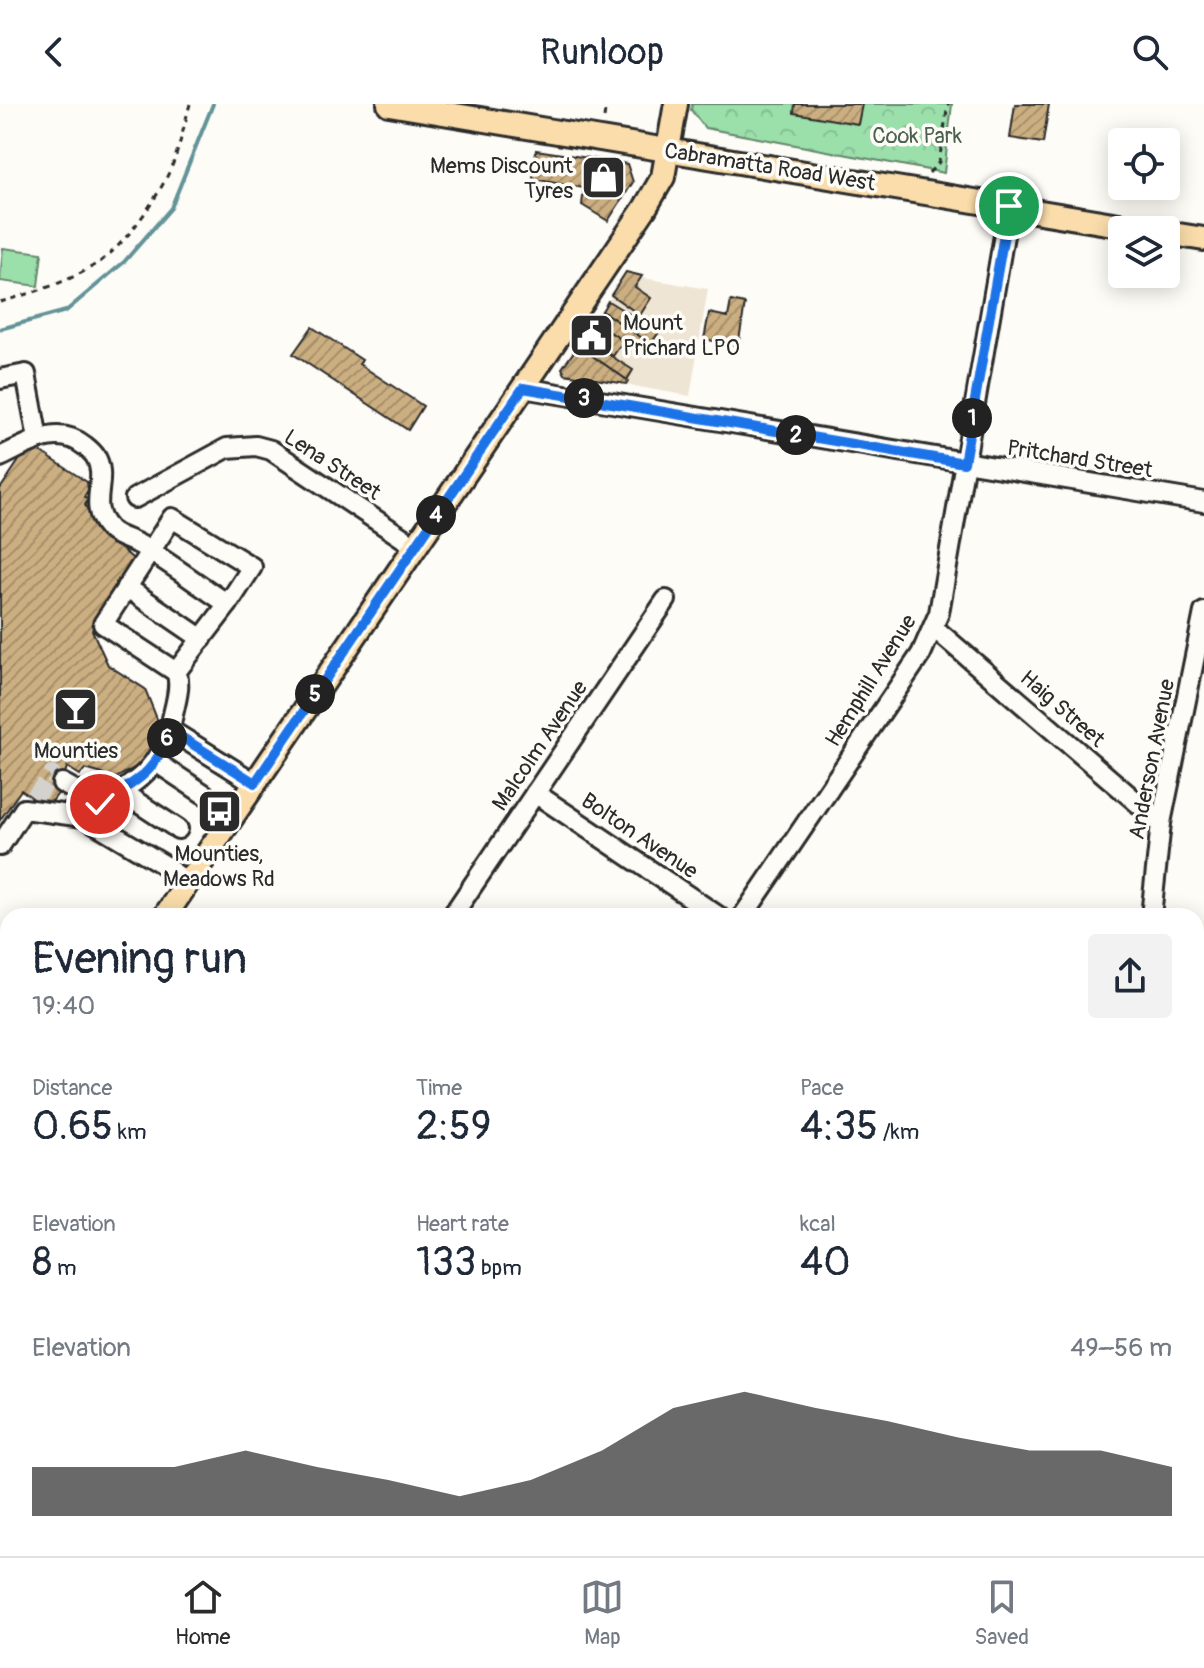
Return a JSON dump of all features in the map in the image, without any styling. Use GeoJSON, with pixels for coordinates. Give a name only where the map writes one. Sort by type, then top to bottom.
{"type":"FeatureCollection","features":[{"type":"Feature","properties":{"kind":"main road","name":"Cabramatta Road West"},"geometry":{"type":"LineString","coordinates":[[389,104],[1108,223]]}},
{"type":"Feature","properties":{"kind":"main road"},"geometry":{"type":"LineString","coordinates":[[170,908],[656,190],[663,177],[676,104]]}},
{"type":"Feature","properties":{"kind":"main road"},"geometry":{"type":"LineString","coordinates":[[1180,235],[1204,239]]}},
{"type":"Feature","properties":{"kind":"street","name":"Hemphill Avenue"},"geometry":{"type":"LineString","coordinates":[[748,908],[921,654],[934,628],[1009,206]]}},
{"type":"Feature","properties":{"kind":"street"},"geometry":{"type":"LineString","coordinates":[[0,379],[26,374],[38,439]]}},
{"type":"Feature","properties":{"kind":"street","name":"Pritchard Street"},"geometry":{"type":"LineString","coordinates":[[523,388],[1204,502]]}},
{"type":"Feature","properties":{"kind":"street"},"geometry":{"type":"LineString","coordinates":[[1,453],[55,435],[78,440],[96,455],[100,470],[96,498],[107,527],[228,604]]}},
{"type":"Feature","properties":{"kind":"street","name":"Lena Street"},"geometry":{"type":"LineString","coordinates":[[135,498],[227,448],[256,446],[271,450],[415,546]]}},
{"type":"Feature","properties":{"kind":"street"},"geometry":{"type":"LineString","coordinates":[[84,817],[143,777],[156,762],[170,730],[172,707],[180,680],[176,672],[103,624],[172,518],[252,567],[176,672]]}},
{"type":"Feature","properties":{"kind":"street"},"geometry":{"type":"LineString","coordinates":[[126,587],[202,639]]}},
{"type":"Feature","properties":{"kind":"street","name":"Malcolm Avenue"},"geometry":{"type":"LineString","coordinates":[[457,908],[666,600]]}},
{"type":"Feature","properties":{"kind":"street","name":"Anderson Avenue"},"geometry":{"type":"LineString","coordinates":[[1152,908],[1161,823],[1204,612]]}},
{"type":"Feature","properties":{"kind":"street","name":"Haig Street"},"geometry":{"type":"LineString","coordinates":[[934,628],[1161,823]]}},
{"type":"Feature","properties":{"kind":"street"},"geometry":{"type":"LineString","coordinates":[[1184,709],[1204,712]]}},
{"type":"Feature","properties":{"kind":"street"},"geometry":{"type":"LineString","coordinates":[[170,730],[255,783]]}},
{"type":"Feature","properties":{"kind":"street"},"geometry":{"type":"LineString","coordinates":[[156,762],[204,794]]}},
{"type":"Feature","properties":{"kind":"street"},"geometry":{"type":"LineString","coordinates":[[62,783],[100,804]]}},
{"type":"Feature","properties":{"kind":"street"},"geometry":{"type":"LineString","coordinates":[[120,791],[178,829]]}},
{"type":"Feature","properties":{"kind":"street","name":"Bolton Avenue"},"geometry":{"type":"LineString","coordinates":[[535,793],[706,908]]}},
{"type":"Feature","properties":{"kind":"street"},"geometry":{"type":"LineString","coordinates":[[0,846],[29,803],[84,817],[161,863],[187,883]]}},
{"type":"Feature","properties":{"kind":"path"},"geometry":{"type":"LineString","coordinates":[[0,302],[78,275],[102,261],[126,236],[156,195],[174,161],[190,104]]}},
{"type":"Feature","properties":{"kind":"path"},"geometry":{"type":"LineString","coordinates":[[604,118],[606,104]]}},
{"type":"Feature","properties":{"kind":"path"},"geometry":{"type":"LineString","coordinates":[[929,173],[939,162],[948,104]]}},
{"type":"Feature","properties":{"kind":"shaded area"},"geometry":{"type":"Polygon","coordinates":[[[626,275],[708,289],[690,396],[564,374],[563,369],[626,275]]]}},
{"type":"Feature","properties":{"kind":"green space","name":"Cook Park"},"geometry":{"type":"Polygon","coordinates":[[[692,104],[952,104],[944,173],[705,128],[691,110],[692,104]]]}},
{"type":"Feature","properties":{"kind":"green space"},"geometry":{"type":"Polygon","coordinates":[[[3,248],[42,253],[38,286],[0,281],[3,248]]]}},
{"type":"Feature","properties":{"kind":"building"},"geometry":{"type":"Polygon","coordinates":[[[795,104],[862,104],[858,124],[794,113],[795,104]]]}},
{"type":"Feature","properties":{"kind":"building"},"geometry":{"type":"Polygon","coordinates":[[[1015,104],[1049,104],[1043,143],[1010,138],[1015,104]]]}},
{"type":"Feature","properties":{"kind":"building"},"geometry":{"type":"Polygon","coordinates":[[[536,150],[627,164],[633,182],[608,221],[582,205],[584,188],[533,179],[536,150]]]}},
{"type":"Feature","properties":{"kind":"building"},"geometry":{"type":"Polygon","coordinates":[[[626,272],[642,276],[635,287],[651,298],[640,315],[611,295],[626,272]]]}},
{"type":"Feature","properties":{"kind":"building"},"geometry":{"type":"Polygon","coordinates":[[[608,301],[659,332],[651,344],[602,311],[608,301]]]}},
{"type":"Feature","properties":{"kind":"building"},"geometry":{"type":"Polygon","coordinates":[[[731,301],[745,304],[738,346],[704,339],[709,313],[728,317],[731,301]]]}},
{"type":"Feature","properties":{"kind":"building"},"geometry":{"type":"Polygon","coordinates":[[[602,311],[648,342],[641,352],[594,322],[602,311]]]}},
{"type":"Feature","properties":{"kind":"building"},"geometry":{"type":"Polygon","coordinates":[[[594,322],[622,343],[613,356],[583,338],[594,322]]]}},
{"type":"Feature","properties":{"kind":"building"},"geometry":{"type":"Polygon","coordinates":[[[312,327],[362,360],[359,364],[423,406],[408,430],[293,354],[312,327]]]}},
{"type":"Feature","properties":{"kind":"building"},"geometry":{"type":"Polygon","coordinates":[[[583,338],[633,370],[627,380],[578,346],[583,338]]]}},
{"type":"Feature","properties":{"kind":"building"},"geometry":{"type":"Polygon","coordinates":[[[578,346],[627,380],[626,384],[565,374],[562,368],[578,346]]]}},
{"type":"Feature","properties":{"kind":"building"},"geometry":{"type":"Polygon","coordinates":[[[35,448],[87,482],[88,490],[84,497],[88,500],[85,505],[100,531],[137,562],[92,630],[108,665],[145,689],[157,719],[156,744],[146,761],[116,778],[85,769],[80,775],[67,767],[60,791],[53,800],[45,806],[21,790],[0,820],[0,489],[26,450],[35,448]]]}},
{"type":"Feature","properties":{"kind":"waterway"},"geometry":{"type":"LineString","coordinates":[[0,329],[66,311],[124,262],[171,208],[213,104]]}},
{"type":"Feature","properties":{"kind":"tunnel"},"geometry":{"type":"LineString","coordinates":[[34,798],[52,775],[62,783]]}},
{"type":"Feature","properties":{"kind":"place","name":"Mems Discount Tyres"},"geometry":{"type":"Point","coordinates":[604,178]}},
{"type":"Feature","properties":{"kind":"place","name":"Mount Prichard LPO"},"geometry":{"type":"Point","coordinates":[592,335]}},
{"type":"Feature","properties":{"kind":"place","name":"Mounties"},"geometry":{"type":"Point","coordinates":[76,709]}},
{"type":"Feature","properties":{"kind":"place","name":"Mounties, Meadows Rd"},"geometry":{"type":"Point","coordinates":[219,812]}},
{"type":"Feature","properties":{"kind":"route"},"geometry":{"type":"LineString","coordinates":[[100,804],[143,777],[153,767],[163,751],[170,730],[255,783],[523,388],[964,463],[1009,206]]}}]}
